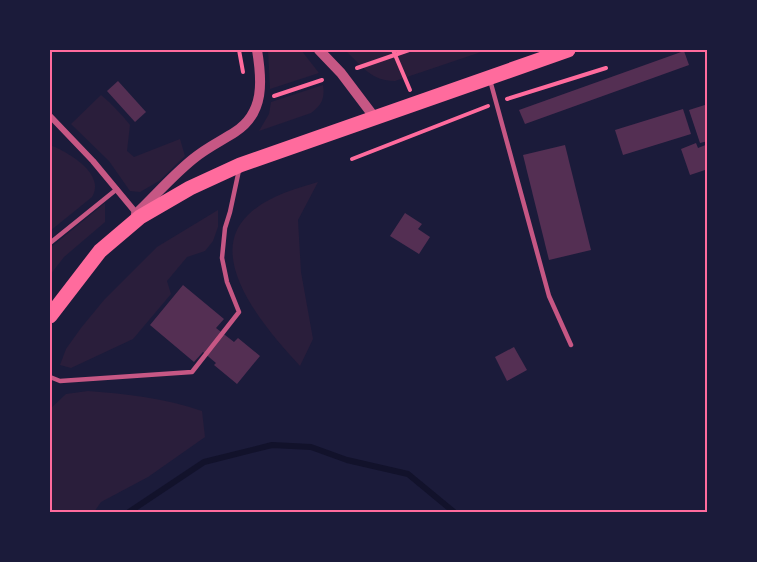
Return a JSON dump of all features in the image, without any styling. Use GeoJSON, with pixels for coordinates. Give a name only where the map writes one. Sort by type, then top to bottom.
{"type":"FeatureCollection","features":[{"type":"Feature","properties":{"kind":"main road"},"geometry":{"type":"LineString","coordinates":[[50,316],[100,250],[138,215],[190,188],[240,165],[568,50]]}},
{"type":"Feature","properties":{"kind":"street"},"geometry":{"type":"LineString","coordinates":[[50,116],[93,160],[138,215],[190,161],[210,146],[237,131],[253,116],[260,100],[261,74],[257,50]]}},
{"type":"Feature","properties":{"kind":"street"},"geometry":{"type":"LineString","coordinates":[[319,50],[341,73],[375,118]]}},
{"type":"Feature","properties":{"kind":"lane"},"geometry":{"type":"LineString","coordinates":[[489,78],[549,296],[571,345]]}},
{"type":"Feature","properties":{"kind":"lane"},"geometry":{"type":"LineString","coordinates":[[50,377],[60,381],[192,372],[239,312],[227,282],[222,258],[225,228],[240,165]]}},
{"type":"Feature","properties":{"kind":"lane"},"geometry":{"type":"LineString","coordinates":[[50,243],[117,189]]}},
{"type":"Feature","properties":{"kind":"path"},"geometry":{"type":"LineString","coordinates":[[357,68],[409,50]]}},
{"type":"Feature","properties":{"kind":"path"},"geometry":{"type":"LineString","coordinates":[[352,159],[495,103],[606,68]]}},
{"type":"Feature","properties":{"kind":"path"},"geometry":{"type":"LineString","coordinates":[[270,97],[322,80]]}},
{"type":"Feature","properties":{"kind":"shaded area"},"geometry":{"type":"Polygon","coordinates":[[[268,50],[301,50],[319,73],[270,89],[268,50]]]}},
{"type":"Feature","properties":{"kind":"shaded area"},"geometry":{"type":"Polygon","coordinates":[[[345,50],[487,50],[395,81],[373,75],[345,50]]]}},
{"type":"Feature","properties":{"kind":"shaded area"},"geometry":{"type":"Polygon","coordinates":[[[323,85],[322,101],[311,113],[259,131],[269,114],[271,102],[323,85]]]}},
{"type":"Feature","properties":{"kind":"shaded area"},"geometry":{"type":"Polygon","coordinates":[[[101,95],[130,125],[127,151],[134,157],[180,139],[185,156],[159,181],[140,192],[130,191],[109,161],[71,124],[101,95]]]}},
{"type":"Feature","properties":{"kind":"shaded area"},"geometry":{"type":"Polygon","coordinates":[[[50,145],[75,158],[83,165],[90,172],[95,188],[92,197],[50,231],[50,145]]]}},
{"type":"Feature","properties":{"kind":"shaded area"},"geometry":{"type":"Polygon","coordinates":[[[318,182],[298,220],[301,272],[313,339],[300,366],[258,315],[236,273],[232,253],[236,233],[255,209],[281,194],[318,182]]]}},
{"type":"Feature","properties":{"kind":"shaded area"},"geometry":{"type":"Polygon","coordinates":[[[105,203],[105,222],[64,257],[50,275],[50,248],[105,203]]]}},
{"type":"Feature","properties":{"kind":"shaded area"},"geometry":{"type":"Polygon","coordinates":[[[218,210],[218,227],[213,241],[205,251],[187,257],[167,281],[171,294],[133,339],[71,368],[60,365],[66,349],[104,300],[157,247],[218,210]]]}},
{"type":"Feature","properties":{"kind":"shaded area"},"geometry":{"type":"Polygon","coordinates":[[[88,391],[145,397],[202,411],[205,437],[148,477],[101,502],[94,512],[50,512],[50,409],[66,394],[88,391]]]}},
{"type":"Feature","properties":{"kind":"building"},"geometry":{"type":"Polygon","coordinates":[[[684,51],[689,65],[525,124],[519,110],[684,51]]]}},
{"type":"Feature","properties":{"kind":"building"},"geometry":{"type":"Polygon","coordinates":[[[118,81],[146,112],[135,122],[107,91],[118,81]]]}},
{"type":"Feature","properties":{"kind":"building"},"geometry":{"type":"Polygon","coordinates":[[[708,104],[708,141],[700,143],[689,110],[708,104]]]}},
{"type":"Feature","properties":{"kind":"building"},"geometry":{"type":"Polygon","coordinates":[[[683,109],[691,134],[623,155],[615,130],[683,109]]]}},
{"type":"Feature","properties":{"kind":"building"},"geometry":{"type":"Polygon","coordinates":[[[696,143],[698,148],[708,144],[708,169],[690,175],[681,149],[696,143]]]}},
{"type":"Feature","properties":{"kind":"building"},"geometry":{"type":"Polygon","coordinates":[[[565,145],[591,250],[549,260],[523,155],[565,145]]]}},
{"type":"Feature","properties":{"kind":"building"},"geometry":{"type":"Polygon","coordinates":[[[405,213],[422,224],[418,229],[430,237],[419,254],[390,236],[405,213]]]}},
{"type":"Feature","properties":{"kind":"building"},"geometry":{"type":"Polygon","coordinates":[[[183,285],[224,319],[216,328],[234,342],[238,338],[260,356],[237,384],[214,365],[216,363],[203,352],[194,362],[150,325],[183,285]]]}},
{"type":"Feature","properties":{"kind":"building"},"geometry":{"type":"Polygon","coordinates":[[[514,347],[527,370],[507,381],[495,357],[514,347]]]}},
{"type":"Feature","properties":{"kind":"waterway"},"geometry":{"type":"LineString","coordinates":[[129,512],[204,462],[272,445],[311,447],[347,460],[408,474],[454,512]]}}]}
